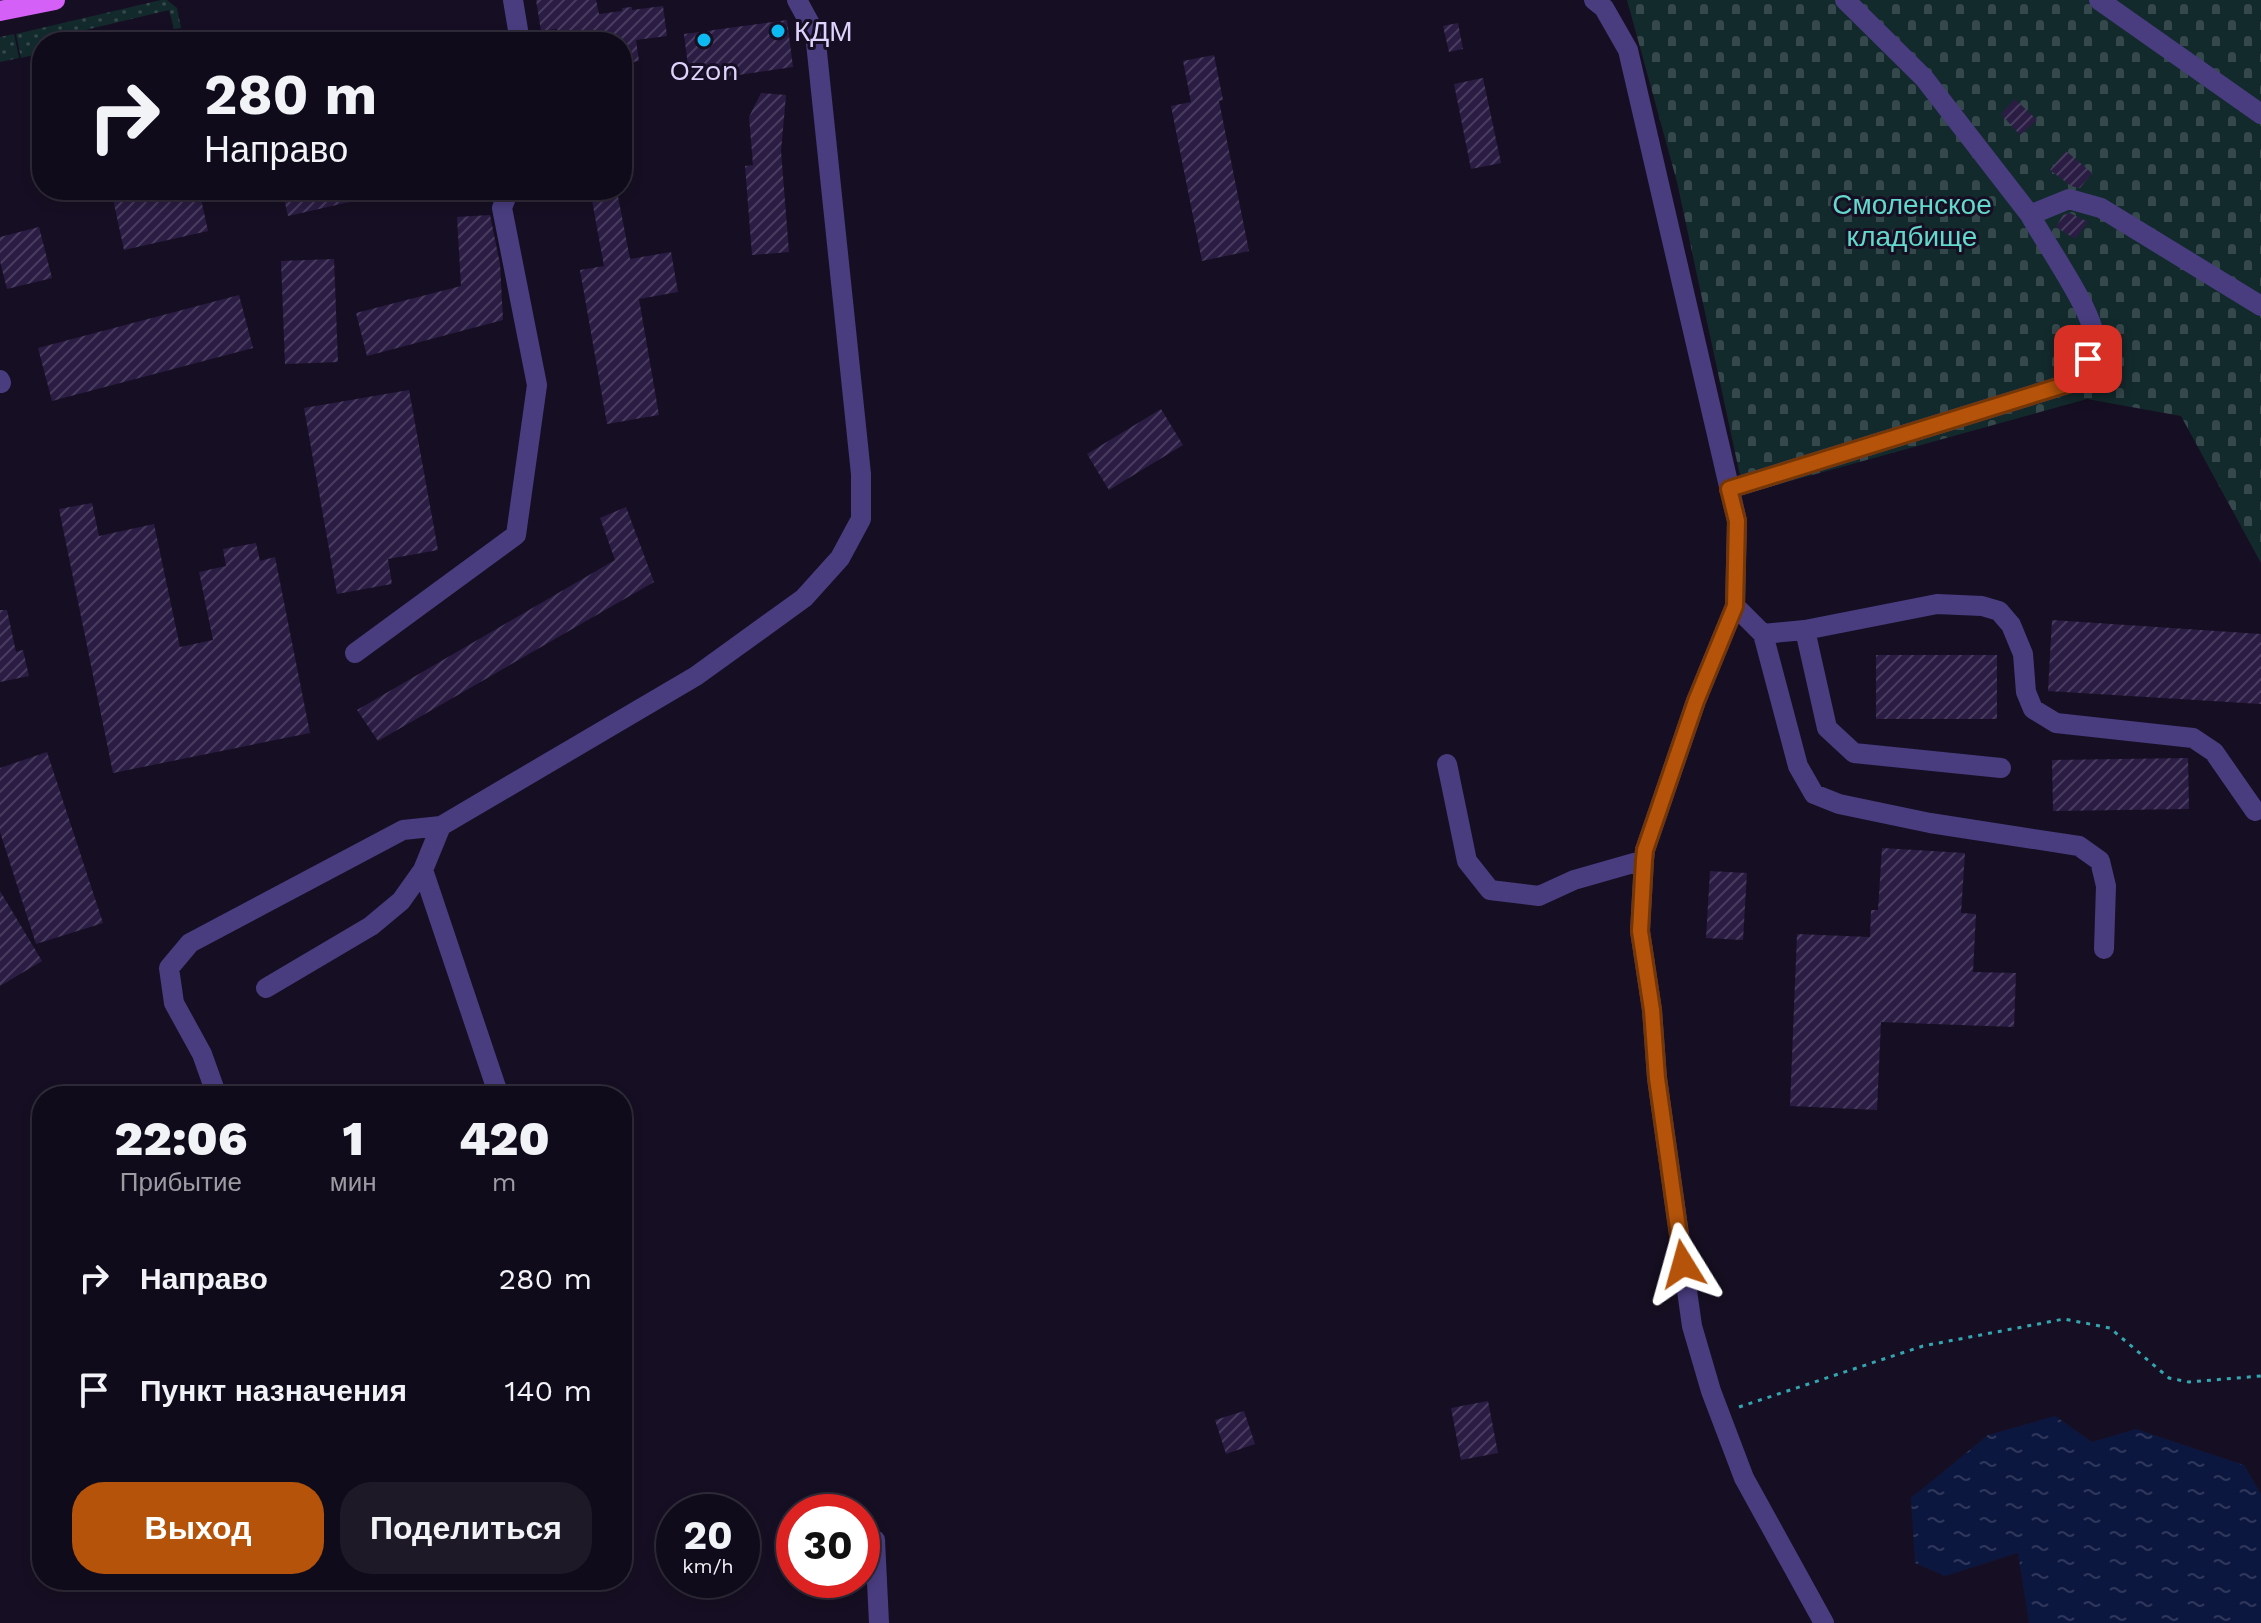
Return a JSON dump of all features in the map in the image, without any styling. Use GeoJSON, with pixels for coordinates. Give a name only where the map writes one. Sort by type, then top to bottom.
{"type":"FeatureCollection","features":[{"type":"Feature","properties":{"kind":"main road"},"geometry":{"type":"LineString","coordinates":[[0,11],[55,0]]}},
{"type":"Feature","properties":{"kind":"street"},"geometry":{"type":"LineString","coordinates":[[513,0],[518,32]]}},
{"type":"Feature","properties":{"kind":"street"},"geometry":{"type":"LineString","coordinates":[[213,1086],[202,1054],[174,1003],[169,968],[190,943],[403,830],[441,826],[696,676],[804,598],[840,558],[861,519],[861,474],[815,33],[797,0]]}},
{"type":"Feature","properties":{"kind":"street"},"geometry":{"type":"LineString","coordinates":[[1594,0],[1604,8],[1628,50],[1737,521],[1735,606],[1696,701],[1645,850],[1640,931],[1692,1326],[1744,1478],[1824,1623]]}},
{"type":"Feature","properties":{"kind":"street"},"geometry":{"type":"LineString","coordinates":[[1729,489],[2074,382],[2088,359],[2094,337],[2087,314],[2030,215],[1924,78],[1845,0]]}},
{"type":"Feature","properties":{"kind":"street"},"geometry":{"type":"LineString","coordinates":[[2099,0],[2261,114]]}},
{"type":"Feature","properties":{"kind":"street"},"geometry":{"type":"LineString","coordinates":[[2030,215],[2069,199],[2101,208],[2261,306]]}},
{"type":"Feature","properties":{"kind":"street"},"geometry":{"type":"LineString","coordinates":[[355,653],[516,535],[537,385],[502,208],[505,200]]}},
{"type":"Feature","properties":{"kind":"street"},"geometry":{"type":"LineString","coordinates":[[1763,634],[1805,630],[1937,604],[1982,606],[1999,611],[2011,625],[2023,654],[2026,692],[2033,709],[2056,723],[2193,738],[2214,752],[2255,811]]}},
{"type":"Feature","properties":{"kind":"street"},"geometry":{"type":"LineString","coordinates":[[1735,606],[1763,634],[1798,766],[1814,794],[1839,804],[1930,823],[2079,846],[2100,861],[2106,886],[2104,949]]}},
{"type":"Feature","properties":{"kind":"street"},"geometry":{"type":"LineString","coordinates":[[1805,630],[1827,728],[1854,753],[2001,768]]}},
{"type":"Feature","properties":{"kind":"street"},"geometry":{"type":"LineString","coordinates":[[1447,764],[1467,861],[1490,890],[1539,896],[1574,880],[1644,860]]}},
{"type":"Feature","properties":{"kind":"street"},"geometry":{"type":"LineString","coordinates":[[266,988],[371,926],[401,901],[423,870],[441,826]]}},
{"type":"Feature","properties":{"kind":"street"},"geometry":{"type":"LineString","coordinates":[[423,870],[496,1086]]}},
{"type":"Feature","properties":{"kind":"street"},"geometry":{"type":"LineString","coordinates":[[878,1598],[879,1623]]}},
{"type":"Feature","properties":{"kind":"path"},"geometry":{"type":"LineString","coordinates":[[1720,1413],[1923,1346],[2064,1319],[2110,1328],[2169,1378],[2189,1382],[2261,1376]]}},
{"type":"Feature","properties":{"kind":"green space"},"geometry":{"type":"Polygon","coordinates":[[[161,0],[167,0],[177,8],[181,28],[174,29],[169,10],[77,32],[32,32],[32,55],[21,58],[16,34],[161,0]]]}},
{"type":"Feature","properties":{"kind":"green space","name":"Смоленское кладбище"},"geometry":{"type":"Polygon","coordinates":[[[1627,0],[2261,0],[2261,563],[2181,416],[2087,399],[1744,494],[1677,182],[1627,0]]]}},
{"type":"Feature","properties":{"kind":"green space"},"geometry":{"type":"Polygon","coordinates":[[[14,34],[19,58],[0,62],[0,37],[14,34]]]}},
{"type":"Feature","properties":{"kind":"water"},"geometry":{"type":"Polygon","coordinates":[[[2055,1416],[2092,1442],[2136,1429],[2244,1465],[2261,1494],[2261,1623],[2029,1623],[2018,1553],[1945,1576],[1915,1563],[1911,1498],[1988,1435],[2055,1416]]]}},
{"type":"Feature","properties":{"kind":"building"},"geometry":{"type":"Polygon","coordinates":[[[536,0],[596,0],[599,14],[622,11],[622,8],[632,7],[632,10],[663,6],[667,36],[636,40],[639,61],[632,62],[632,32],[541,31],[536,0]]]}},
{"type":"Feature","properties":{"kind":"building"},"geometry":{"type":"Polygon","coordinates":[[[787,20],[793,67],[690,82],[684,34],[787,20]]]}},
{"type":"Feature","properties":{"kind":"building"},"geometry":{"type":"Polygon","coordinates":[[[1458,23],[1463,49],[1449,52],[1443,26],[1458,23]]]}},
{"type":"Feature","properties":{"kind":"building"},"geometry":{"type":"Polygon","coordinates":[[[1214,55],[1223,100],[1219,101],[1249,251],[1202,261],[1171,106],[1191,102],[1183,61],[1214,55]]]}},
{"type":"Feature","properties":{"kind":"building"},"geometry":{"type":"Polygon","coordinates":[[[1483,78],[1501,163],[1471,169],[1454,84],[1483,78]]]}},
{"type":"Feature","properties":{"kind":"building"},"geometry":{"type":"Polygon","coordinates":[[[761,93],[786,95],[781,151],[789,252],[752,255],[745,166],[753,165],[749,117],[761,93]]]}},
{"type":"Feature","properties":{"kind":"building"},"geometry":{"type":"Polygon","coordinates":[[[2015,99],[2037,120],[2020,135],[2001,114],[2015,99]]]}},
{"type":"Feature","properties":{"kind":"building"},"geometry":{"type":"Polygon","coordinates":[[[2066,151],[2092,173],[2080,188],[2071,186],[2050,170],[2066,151]]]}},
{"type":"Feature","properties":{"kind":"building"},"geometry":{"type":"Polygon","coordinates":[[[113,200],[201,200],[208,231],[124,250],[113,200]]]}},
{"type":"Feature","properties":{"kind":"building"},"geometry":{"type":"Polygon","coordinates":[[[284,200],[358,200],[288,216],[284,200]]]}},
{"type":"Feature","properties":{"kind":"building"},"geometry":{"type":"Polygon","coordinates":[[[592,200],[619,200],[630,259],[671,252],[678,292],[639,299],[659,415],[607,424],[580,270],[604,266],[592,200]]]}},
{"type":"Feature","properties":{"kind":"building"},"geometry":{"type":"Polygon","coordinates":[[[2070,213],[2088,222],[2075,239],[2056,227],[2063,215],[2070,213]]]}},
{"type":"Feature","properties":{"kind":"building"},"geometry":{"type":"Polygon","coordinates":[[[490,215],[500,264],[503,320],[367,356],[356,313],[461,286],[457,217],[490,215]]]}},
{"type":"Feature","properties":{"kind":"building"},"geometry":{"type":"Polygon","coordinates":[[[39,227],[52,278],[7,289],[0,261],[0,237],[39,227]]]}},
{"type":"Feature","properties":{"kind":"building"},"geometry":{"type":"Polygon","coordinates":[[[334,259],[338,362],[285,364],[281,261],[334,259]]]}},
{"type":"Feature","properties":{"kind":"building"},"geometry":{"type":"Polygon","coordinates":[[[239,295],[253,348],[52,401],[38,348],[239,295]]]}},
{"type":"Feature","properties":{"kind":"building"},"geometry":{"type":"Polygon","coordinates":[[[409,390],[438,550],[388,559],[392,584],[337,594],[304,408],[409,390]]]}},
{"type":"Feature","properties":{"kind":"building"},"geometry":{"type":"Polygon","coordinates":[[[1161,409],[1183,445],[1109,490],[1087,454],[1161,409]]]}},
{"type":"Feature","properties":{"kind":"building"},"geometry":{"type":"Polygon","coordinates":[[[92,503],[99,536],[154,524],[180,647],[213,640],[199,572],[226,566],[223,549],[256,543],[260,561],[275,557],[310,733],[113,773],[59,509],[92,503]]]}},
{"type":"Feature","properties":{"kind":"building"},"geometry":{"type":"Polygon","coordinates":[[[626,507],[654,582],[378,741],[357,710],[615,560],[600,518],[626,507]]]}},
{"type":"Feature","properties":{"kind":"building"},"geometry":{"type":"Polygon","coordinates":[[[0,610],[7,610],[16,652],[23,650],[29,676],[0,682],[0,610]]]}},
{"type":"Feature","properties":{"kind":"building"},"geometry":{"type":"Polygon","coordinates":[[[2052,620],[2261,634],[2261,704],[2048,691],[2052,620]]]}},
{"type":"Feature","properties":{"kind":"building"},"geometry":{"type":"Polygon","coordinates":[[[1876,655],[1997,655],[1997,719],[1876,719],[1876,655]]]}},
{"type":"Feature","properties":{"kind":"building"},"geometry":{"type":"Polygon","coordinates":[[[47,752],[103,923],[36,944],[0,832],[0,768],[47,752]]]}},
{"type":"Feature","properties":{"kind":"building"},"geometry":{"type":"Polygon","coordinates":[[[2188,758],[2189,809],[2053,811],[2052,760],[2188,758]]]}},
{"type":"Feature","properties":{"kind":"building"},"geometry":{"type":"Polygon","coordinates":[[[1882,848],[1965,853],[1961,913],[1976,914],[1973,972],[2016,973],[2014,1027],[1881,1022],[1877,1110],[1790,1106],[1797,934],[1870,937],[1871,910],[1878,910],[1882,848]]]}},
{"type":"Feature","properties":{"kind":"building"},"geometry":{"type":"Polygon","coordinates":[[[1710,871],[1747,873],[1743,940],[1706,938],[1710,871]]]}},
{"type":"Feature","properties":{"kind":"building"},"geometry":{"type":"Polygon","coordinates":[[[0,891],[42,961],[0,986],[0,891]]]}},
{"type":"Feature","properties":{"kind":"building"},"geometry":{"type":"Polygon","coordinates":[[[1488,1401],[1498,1453],[1461,1460],[1451,1408],[1488,1401]]]}},
{"type":"Feature","properties":{"kind":"building"},"geometry":{"type":"Polygon","coordinates":[[[1244,1411],[1255,1444],[1226,1454],[1215,1420],[1244,1411]]]}},
{"type":"Feature","properties":{"kind":"place","name":"КДМ"},"geometry":{"type":"Point","coordinates":[778,31]}},
{"type":"Feature","properties":{"kind":"place","name":"Ozon"},"geometry":{"type":"Point","coordinates":[704,40]}},
{"type":"Feature","properties":{"kind":"route"},"geometry":{"type":"LineString","coordinates":[[1683,1264],[1640,931],[1644,860],[1696,701],[1735,606],[1737,521],[1729,489],[2074,382],[2088,359]]}}]}
